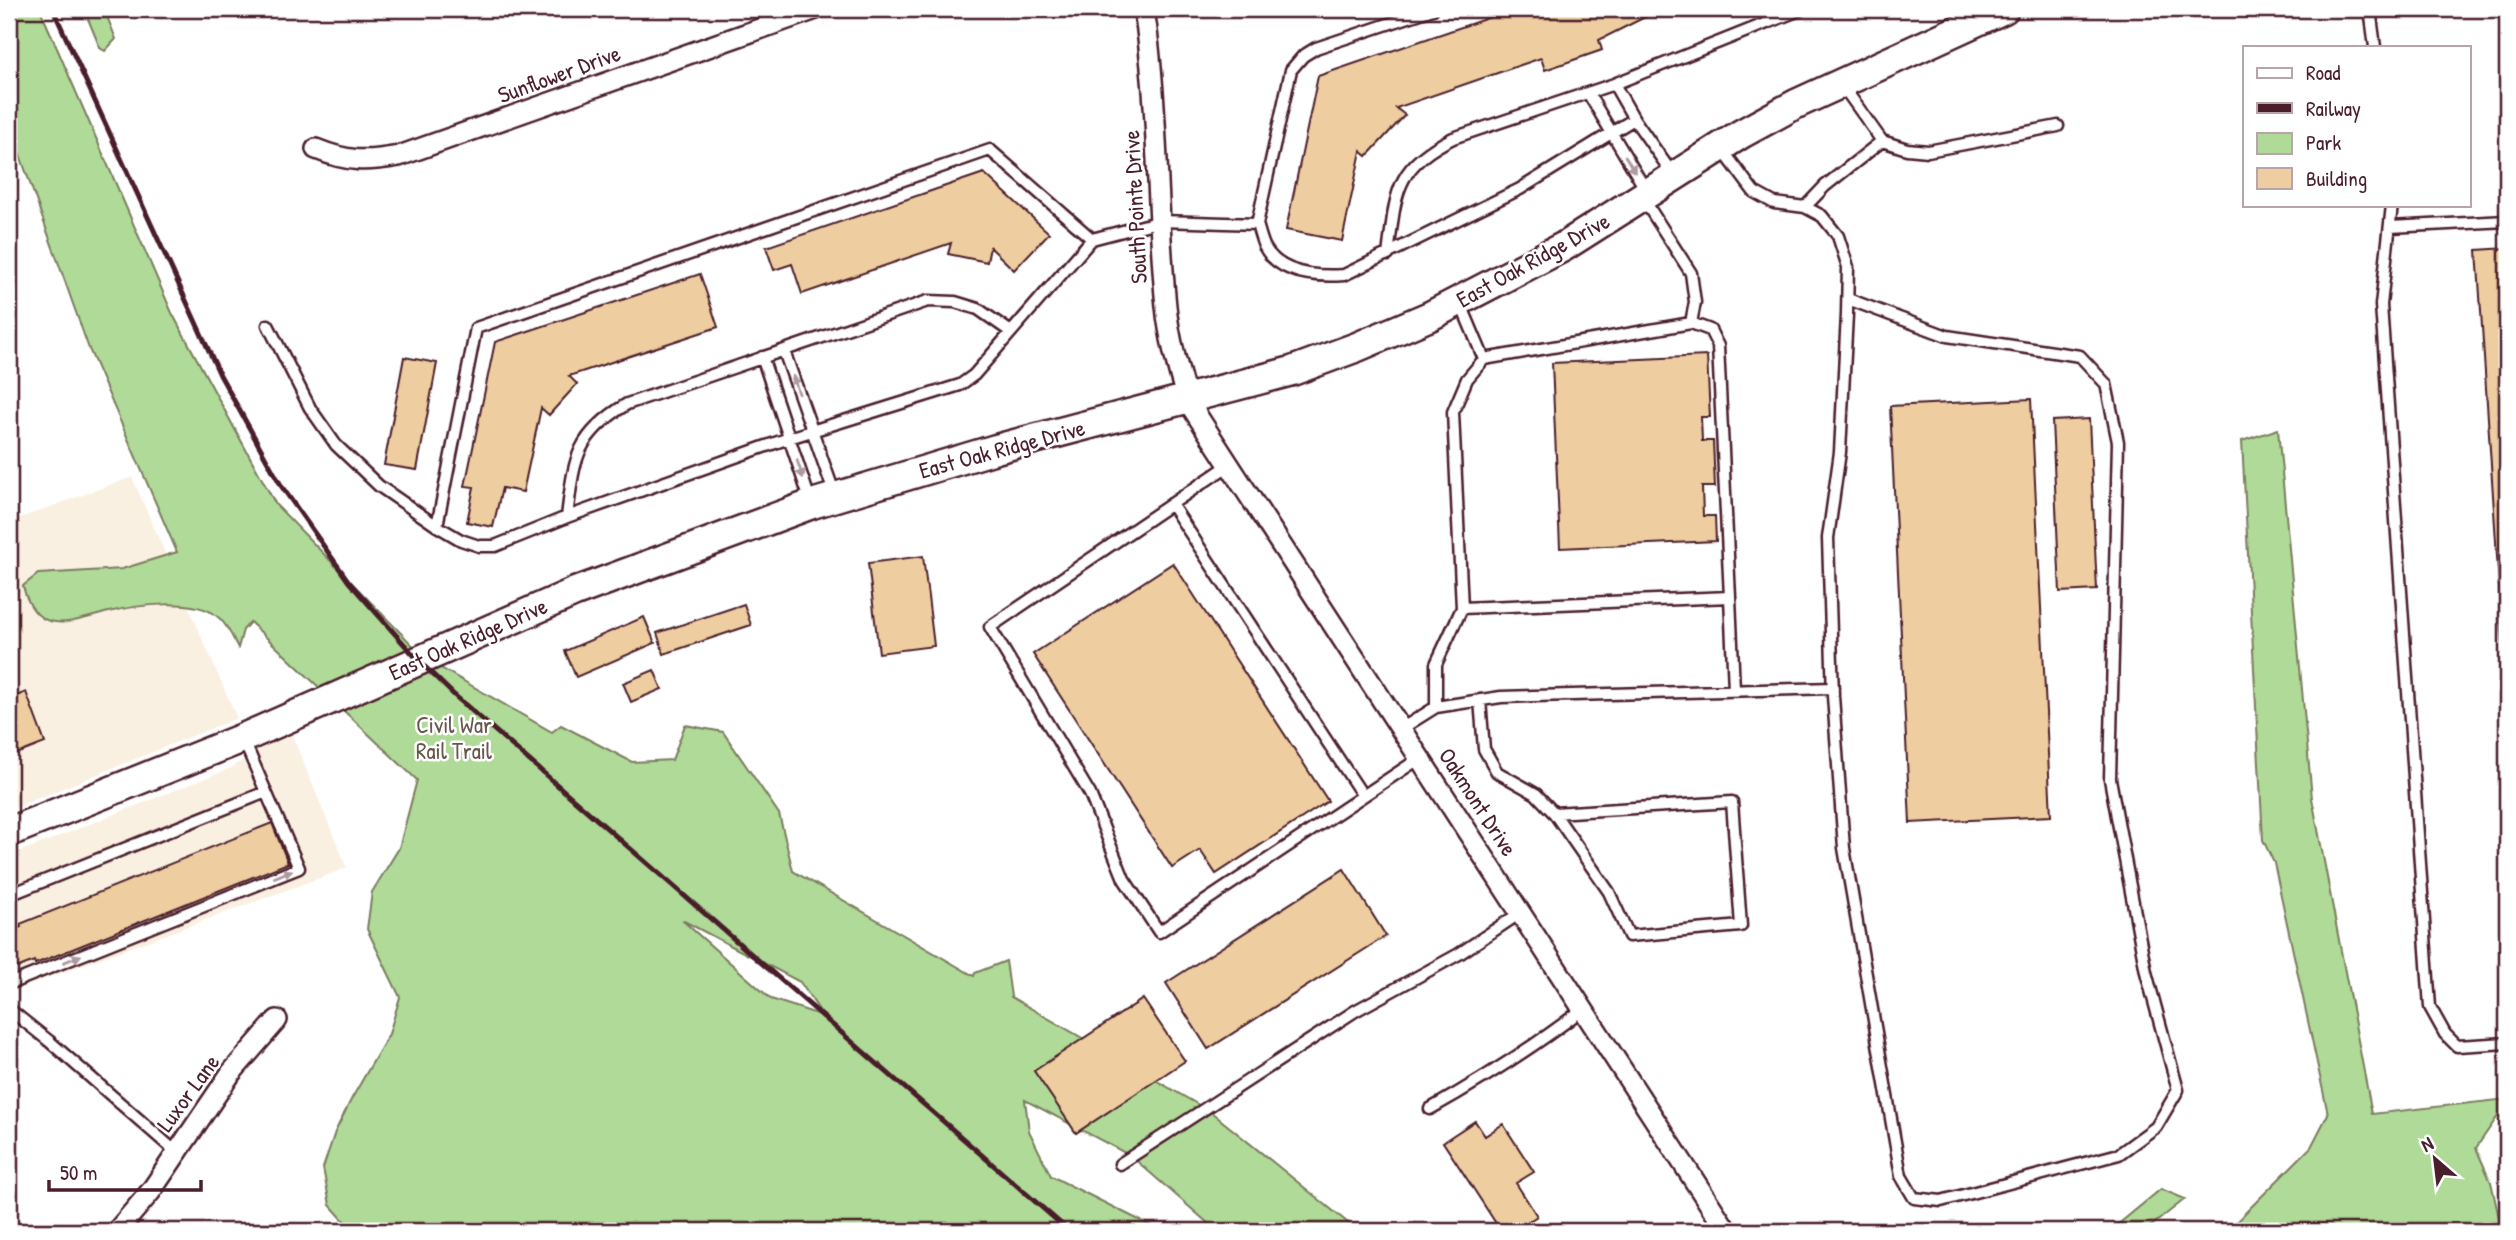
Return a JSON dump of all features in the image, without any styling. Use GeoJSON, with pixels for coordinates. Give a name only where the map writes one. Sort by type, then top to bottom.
{"type":"FeatureCollection","features":[{"type":"Feature","properties":{"kind":"main road","name":"East Oak Ridge Drive"},"geometry":{"type":"LineString","coordinates":[[9,832],[243,738],[575,592],[823,500],[996,449],[1292,371],[1357,347],[1460,302],[1563,247],[1720,147],[1796,104],[1980,17],[2004,9]]}},
{"type":"Feature","properties":{"kind":"street","name":"Sunflower Drive"},"geometry":{"type":"LineString","coordinates":[[316,149],[340,159],[367,162],[399,156],[816,9]]}},
{"type":"Feature","properties":{"kind":"street","name":"South Pointe Drive"},"geometry":{"type":"LineString","coordinates":[[1144,9],[1151,58],[1166,307],[1174,354],[1187,400]]}},
{"type":"Feature","properties":{"kind":"street","name":"Oakmont Drive"},"geometry":{"type":"LineString","coordinates":[[1187,400],[1727,1231]]}},
{"type":"Feature","properties":{"kind":"street","name":"Luxor Lane"},"geometry":{"type":"LineString","coordinates":[[117,1231],[151,1191],[231,1073],[277,1020]]}},
{"type":"Feature","properties":{"kind":"lane"},"geometry":{"type":"LineString","coordinates":[[1433,9],[1316,48],[1303,56],[1291,70],[1257,224],[1264,247],[1279,264],[1294,271],[1325,276],[1344,275],[1388,256],[1520,189],[1634,119]]}},
{"type":"Feature","properties":{"kind":"lane"},"geometry":{"type":"LineString","coordinates":[[1388,256],[1396,196],[1403,177],[1430,149],[1453,138],[1614,84],[1802,9]]}},
{"type":"Feature","properties":{"kind":"lane"},"geometry":{"type":"LineString","coordinates":[[2370,9],[2375,46]]}},
{"type":"Feature","properties":{"kind":"lane"},"geometry":{"type":"LineString","coordinates":[[1840,83],[1882,141],[1907,149],[1928,151],[2058,126]]}},
{"type":"Feature","properties":{"kind":"lane"},"geometry":{"type":"LineString","coordinates":[[1614,84],[1634,119],[1674,176]]}},
{"type":"Feature","properties":{"kind":"lane"},"geometry":{"type":"LineString","coordinates":[[1588,93],[1691,273],[1695,302],[1691,323]]}},
{"type":"Feature","properties":{"kind":"lane"},"geometry":{"type":"LineString","coordinates":[[1805,207],[1825,186],[1882,141]]}},
{"type":"Feature","properties":{"kind":"lane"},"geometry":{"type":"LineString","coordinates":[[1720,147],[1754,192],[1774,203],[1805,207],[1822,216],[1838,236],[1847,267],[1848,299],[1840,452],[1828,538],[1833,688],[1844,848],[1901,1176],[1914,1198],[1941,1201],[2119,1154],[2156,1127],[2178,1090],[2146,972],[2110,779],[2118,442],[2106,384],[2080,356],[1947,336],[1848,299]]}},
{"type":"Feature","properties":{"kind":"lane"},"geometry":{"type":"LineString","coordinates":[[437,526],[476,328],[990,150],[1092,239]]}},
{"type":"Feature","properties":{"kind":"lane"},"geometry":{"type":"LineString","coordinates":[[2392,206],[2381,305],[2430,1007],[2445,1034],[2457,1046],[2507,1043]]}},
{"type":"Feature","properties":{"kind":"lane"},"geometry":{"type":"LineString","coordinates":[[268,325],[310,408],[336,445],[379,486],[437,526],[461,540],[479,546],[495,546],[567,517],[812,430],[960,385],[974,375],[1092,239],[1161,221],[1257,224]]}},
{"type":"Feature","properties":{"kind":"lane"},"geometry":{"type":"LineString","coordinates":[[2390,227],[2507,221]]}},
{"type":"Feature","properties":{"kind":"lane"},"geometry":{"type":"LineString","coordinates":[[567,517],[573,469],[580,447],[608,415],[627,404],[928,301],[955,302],[978,309],[1011,332]]}},
{"type":"Feature","properties":{"kind":"lane"},"geometry":{"type":"LineString","coordinates":[[1460,302],[1484,359]]}},
{"type":"Feature","properties":{"kind":"lane"},"geometry":{"type":"LineString","coordinates":[[1436,707],[1436,664],[1462,608],[1453,412],[1467,379],[1484,359],[1691,323],[1710,330],[1718,346],[1734,691]]}},
{"type":"Feature","properties":{"kind":"lane"},"geometry":{"type":"LineString","coordinates":[[784,351],[812,430],[823,500]]}},
{"type":"Feature","properties":{"kind":"lane"},"geometry":{"type":"LineString","coordinates":[[762,357],[789,438],[823,500]]}},
{"type":"Feature","properties":{"kind":"lane"},"geometry":{"type":"LineString","coordinates":[[1229,465],[990,627],[1090,794],[1124,879],[1131,890],[1159,932],[1420,758]]}},
{"type":"Feature","properties":{"kind":"lane"},"geometry":{"type":"LineString","coordinates":[[1171,504],[1363,796]]}},
{"type":"Feature","properties":{"kind":"lane"},"geometry":{"type":"LineString","coordinates":[[1462,608],[1730,597]]}},
{"type":"Feature","properties":{"kind":"lane"},"geometry":{"type":"LineString","coordinates":[[1401,729],[1436,707],[1501,697],[1833,688]]}},
{"type":"Feature","properties":{"kind":"lane"},"geometry":{"type":"LineString","coordinates":[[1480,700],[1484,749],[1497,772],[1536,794],[1554,813],[1609,892],[1629,936],[1741,926],[1732,802],[1554,813]]}},
{"type":"Feature","properties":{"kind":"lane"},"geometry":{"type":"LineString","coordinates":[[9,984],[299,868],[243,738]]}},
{"type":"Feature","properties":{"kind":"lane"},"geometry":{"type":"LineString","coordinates":[[9,895],[266,792]]}},
{"type":"Feature","properties":{"kind":"lane"},"geometry":{"type":"LineString","coordinates":[[1120,1164],[1355,1011],[1459,954],[1520,913]]}},
{"type":"Feature","properties":{"kind":"lane"},"geometry":{"type":"LineString","coordinates":[[9,1009],[176,1152]]}},
{"type":"Feature","properties":{"kind":"lane"},"geometry":{"type":"LineString","coordinates":[[1430,1109],[1489,1076],[1583,1009]]}},
{"type":"Feature","properties":{"kind":"shaded area"},"geometry":{"type":"Polygon","coordinates":[[[132,477],[237,718],[9,810],[9,522],[132,477]]]}},
{"type":"Feature","properties":{"kind":"shaded area"},"geometry":{"type":"Polygon","coordinates":[[[290,730],[347,868],[9,992],[9,856],[231,768],[290,730]]]}},
{"type":"Feature","properties":{"kind":"green space","name":"Civil War Rail Trail"},"geometry":{"type":"Polygon","coordinates":[[[9,9],[40,9],[172,313],[276,505],[427,660],[552,732],[561,725],[632,762],[672,760],[685,725],[723,732],[779,814],[793,871],[974,976],[975,973],[1006,961],[1011,997],[1211,1112],[1358,1231],[1217,1231],[1131,1156],[1025,1100],[1029,1131],[1051,1176],[1161,1231],[353,1231],[330,1205],[323,1168],[335,1132],[389,1034],[400,997],[367,929],[372,892],[399,848],[417,780],[250,622],[243,630],[238,648],[230,631],[218,617],[195,607],[150,605],[68,622],[56,622],[46,620],[36,613],[29,602],[23,586],[38,574],[122,569],[177,552],[89,349],[9,124],[9,9]],[[682,920],[771,999],[823,1016],[800,982],[682,920]]]}},
{"type":"Feature","properties":{"kind":"green space"},"geometry":{"type":"Polygon","coordinates":[[[84,9],[104,9],[116,39],[105,51],[100,48],[84,9]]]}},
{"type":"Feature","properties":{"kind":"green space"},"geometry":{"type":"Polygon","coordinates":[[[2278,429],[2312,798],[2372,1114],[2507,1099],[2507,1115],[2498,1116],[2476,1148],[2491,1182],[2502,1231],[2227,1231],[2311,1147],[2328,1114],[2274,863],[2263,840],[2242,441],[2278,429]]]}},
{"type":"Feature","properties":{"kind":"green space"},"geometry":{"type":"Polygon","coordinates":[[[2161,1189],[2185,1199],[2145,1231],[2110,1231],[2161,1189]]]}},
{"type":"Feature","properties":{"kind":"building"},"geometry":{"type":"Polygon","coordinates":[[[1514,9],[1661,9],[1599,40],[1602,50],[1545,70],[1541,58],[1396,108],[1405,115],[1367,156],[1361,151],[1342,241],[1286,230],[1318,76],[1514,9]]]}},
{"type":"Feature","properties":{"kind":"building"},"geometry":{"type":"Polygon","coordinates":[[[984,173],[1049,233],[1014,270],[990,247],[987,262],[948,254],[951,243],[802,294],[792,264],[774,270],[766,247],[984,173]]]}},
{"type":"Feature","properties":{"kind":"building"},"geometry":{"type":"Polygon","coordinates":[[[2507,248],[2507,710],[2477,250],[2507,248]]]}},
{"type":"Feature","properties":{"kind":"building"},"geometry":{"type":"Polygon","coordinates":[[[700,274],[718,327],[569,376],[577,384],[549,415],[541,408],[523,492],[502,488],[493,527],[467,522],[474,487],[465,486],[495,342],[700,274]]]}},
{"type":"Feature","properties":{"kind":"building"},"geometry":{"type":"Polygon","coordinates":[[[1707,356],[1710,417],[1701,417],[1702,441],[1713,441],[1715,487],[1702,487],[1703,516],[1715,516],[1716,541],[1560,548],[1552,363],[1707,356]]]}},
{"type":"Feature","properties":{"kind":"building"},"geometry":{"type":"Polygon","coordinates":[[[404,357],[437,363],[417,470],[384,465],[404,357]]]}},
{"type":"Feature","properties":{"kind":"building"},"geometry":{"type":"Polygon","coordinates":[[[2031,399],[2051,816],[1910,823],[1890,406],[2031,399]]]}},
{"type":"Feature","properties":{"kind":"building"},"geometry":{"type":"Polygon","coordinates":[[[2089,419],[2097,590],[2060,592],[2052,421],[2089,419]]]}},
{"type":"Feature","properties":{"kind":"building"},"geometry":{"type":"Polygon","coordinates":[[[923,556],[934,646],[879,653],[868,563],[923,556]]]}},
{"type":"Feature","properties":{"kind":"building"},"geometry":{"type":"Polygon","coordinates":[[[1173,563],[1328,801],[1216,874],[1200,850],[1172,868],[1033,654],[1173,563]]]}},
{"type":"Feature","properties":{"kind":"building"},"geometry":{"type":"Polygon","coordinates":[[[744,604],[751,625],[664,654],[657,633],[744,604]]]}},
{"type":"Feature","properties":{"kind":"building"},"geometry":{"type":"Polygon","coordinates":[[[644,617],[655,643],[576,677],[565,651],[644,617]]]}},
{"type":"Feature","properties":{"kind":"building"},"geometry":{"type":"Polygon","coordinates":[[[654,670],[662,689],[631,702],[623,683],[654,670]]]}},
{"type":"Feature","properties":{"kind":"building"},"geometry":{"type":"Polygon","coordinates":[[[26,692],[45,743],[9,757],[9,699],[26,692]]]}},
{"type":"Feature","properties":{"kind":"building"},"geometry":{"type":"Polygon","coordinates":[[[272,823],[288,863],[35,964],[34,961],[9,971],[9,932],[21,927],[20,924],[272,823]]]}},
{"type":"Feature","properties":{"kind":"building"},"geometry":{"type":"Polygon","coordinates":[[[1344,869],[1386,936],[1208,1049],[1166,983],[1344,869]]]}},
{"type":"Feature","properties":{"kind":"building"},"geometry":{"type":"Polygon","coordinates":[[[1143,999],[1185,1061],[1076,1133],[1034,1071],[1143,999]]]}},
{"type":"Feature","properties":{"kind":"building"},"geometry":{"type":"Polygon","coordinates":[[[1475,1121],[1485,1136],[1503,1124],[1534,1172],[1516,1183],[1537,1216],[1514,1231],[1501,1231],[1443,1142],[1475,1121]]]}},
{"type":"Feature","properties":{"kind":"railway"},"geometry":{"type":"LineString","coordinates":[[53,9],[220,375],[282,487],[349,582],[419,661],[454,695],[1069,1231]]}}]}
